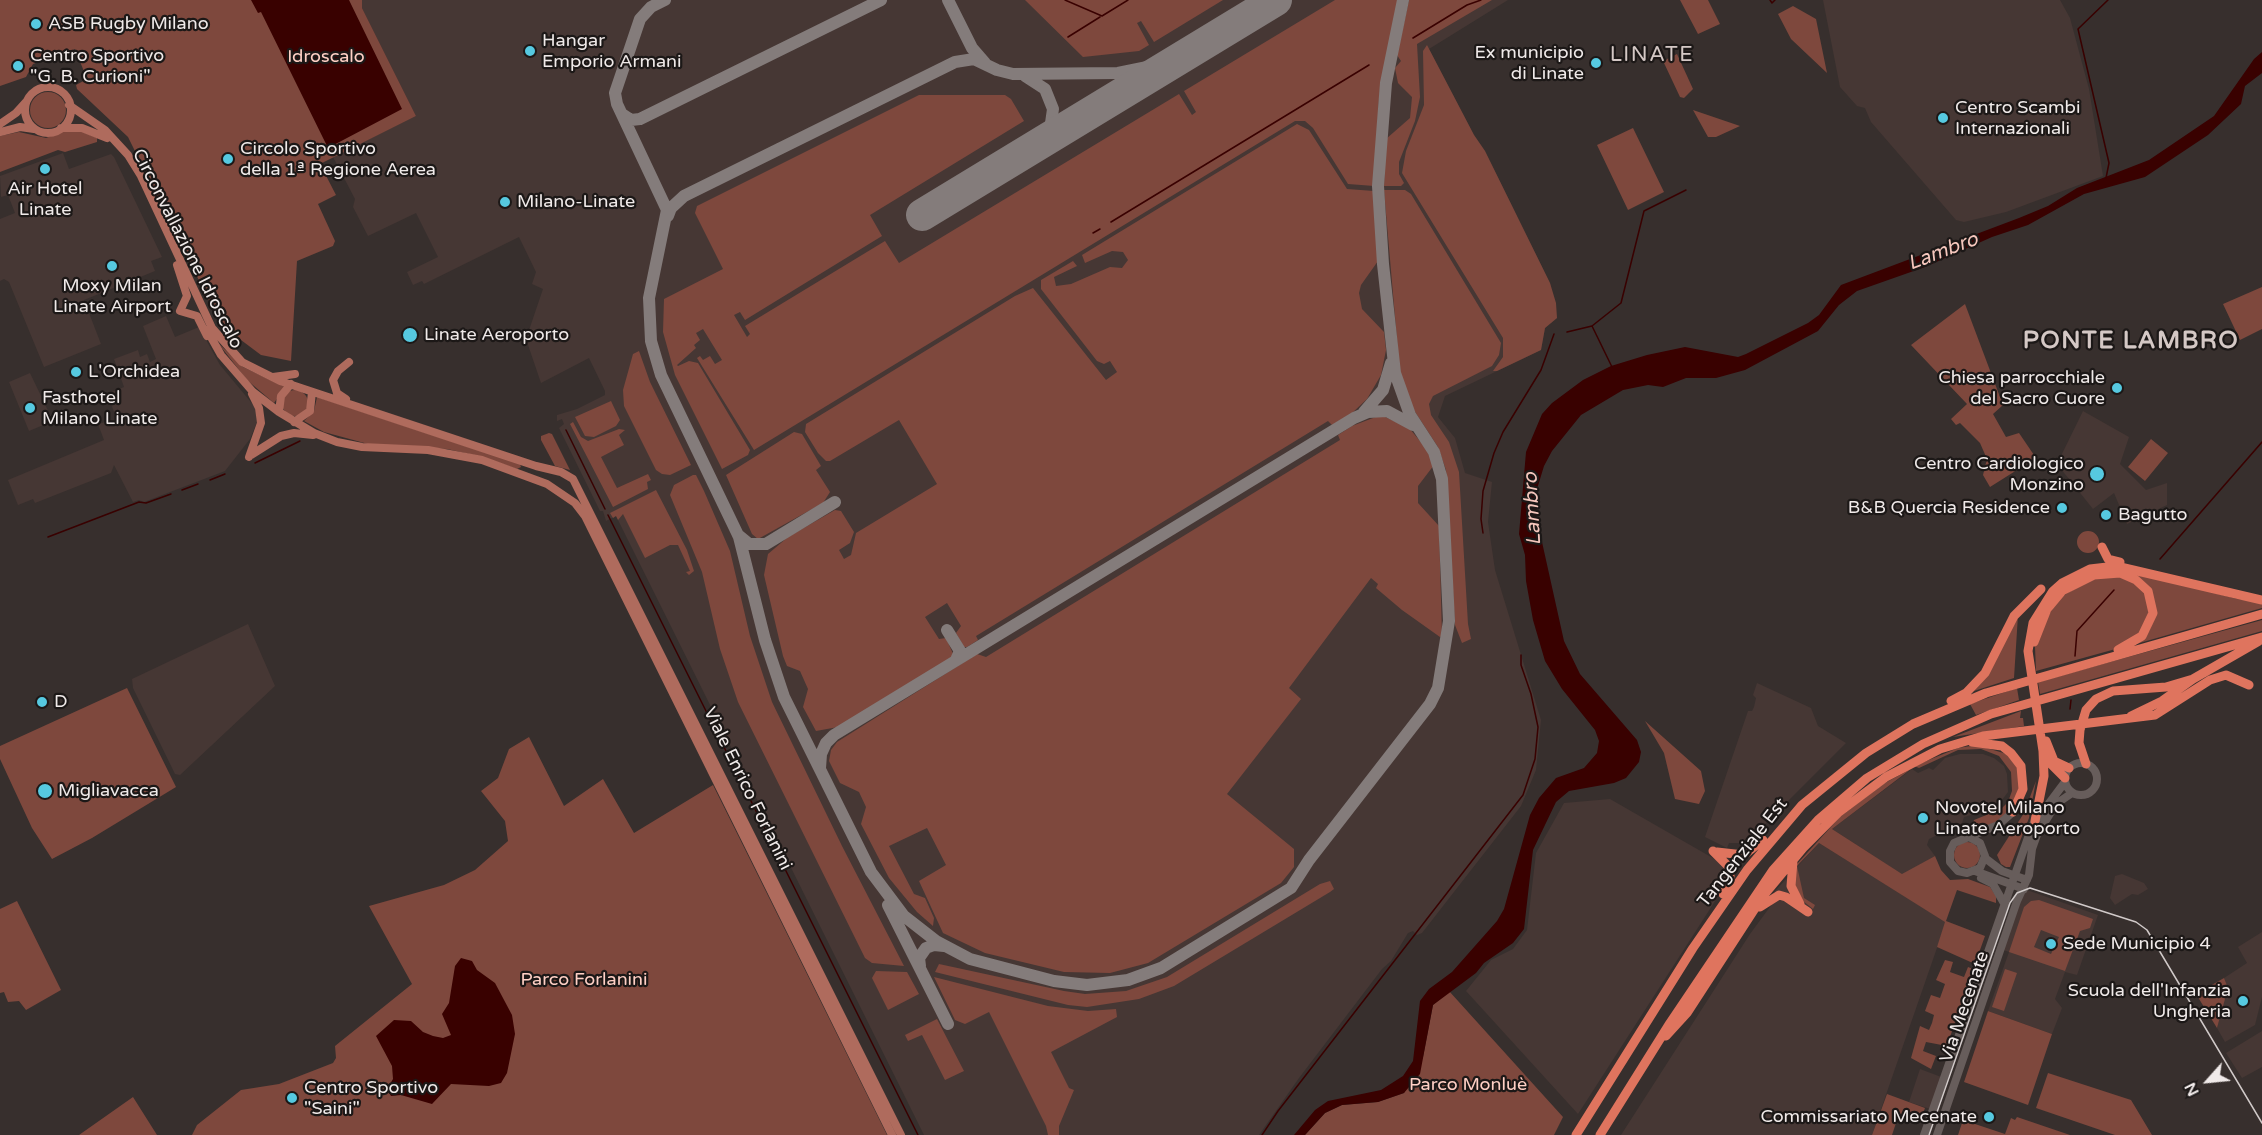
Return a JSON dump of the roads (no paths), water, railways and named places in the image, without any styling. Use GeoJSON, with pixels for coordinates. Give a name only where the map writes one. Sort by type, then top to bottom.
{"type":"FeatureCollection","features":[{"type":"Feature","properties":{"kind":"highway"},"geometry":{"type":"LineString","coordinates":[[2102,547],[2111,561],[2162,572],[2184,582]]}},
{"type":"Feature","properties":{"kind":"highway"},"geometry":{"type":"LineString","coordinates":[[2035,821],[2044,776],[2043,751],[2028,651],[2032,623],[2044,601],[2062,583],[2075,575],[2104,567],[2130,568],[2262,600]]}},
{"type":"Feature","properties":{"kind":"highway"},"geometry":{"type":"LineString","coordinates":[[2069,768],[2054,761],[2044,732],[2032,660],[2034,639],[2040,622],[2054,599],[2082,579],[2113,572],[2136,580],[2148,591],[2153,606],[2148,628],[2134,641],[2082,664]]}},
{"type":"Feature","properties":{"kind":"highway"},"geometry":{"type":"LineString","coordinates":[[1913,724],[1976,684],[1992,662],[2014,616],[2042,589]]}},
{"type":"Feature","properties":{"kind":"highway","name":"Tangenziale Est"},"geometry":{"type":"LineString","coordinates":[[1576,1135],[1693,948],[1747,870],[1802,805],[1866,753],[1913,724],[1956,704],[2082,664],[2262,614]]}},
{"type":"Feature","properties":{"kind":"highway"},"geometry":{"type":"LineString","coordinates":[[2121,720],[2162,701],[2193,679],[2262,638]]}},
{"type":"Feature","properties":{"kind":"highway","name":"Tangenziale Est"},"geometry":{"type":"LineString","coordinates":[[1600,1135],[1659,1041],[1773,870],[1838,801],[1886,764],[1962,725],[2020,705],[2262,638]]}},
{"type":"Feature","properties":{"kind":"highway"},"geometry":{"type":"LineString","coordinates":[[1659,1041],[1676,1027],[1687,1013],[1753,912],[1794,859],[1823,827],[1878,782],[1940,748],[1963,741],[2023,730],[2155,715],[2220,676],[2231,675],[2249,685]]}},
{"type":"Feature","properties":{"kind":"highway"},"geometry":{"type":"LineString","coordinates":[[2086,764],[2079,743],[2080,730],[2086,710],[2096,699],[2113,691],[2166,687],[2193,679]]}},
{"type":"Feature","properties":{"kind":"highway"},"geometry":{"type":"LineString","coordinates":[[1963,741],[1996,744],[2006,748],[2017,759],[2024,782],[2013,812]]}},
{"type":"Feature","properties":{"kind":"highway"},"geometry":{"type":"LineString","coordinates":[[2043,751],[2065,780]]}},
{"type":"Feature","properties":{"kind":"highway"},"geometry":{"type":"LineString","coordinates":[[1693,948],[1731,878],[1729,865],[1713,851],[1738,856],[1749,854],[1791,810],[1802,805]]}},
{"type":"Feature","properties":{"kind":"highway"},"geometry":{"type":"LineString","coordinates":[[1753,912],[1768,900],[1779,895],[1786,897],[1808,912],[1796,898],[1791,886],[1794,859]]}},
{"type":"Feature","properties":{"kind":"main road"},"geometry":{"type":"LineString","coordinates":[[0,124],[16,113],[33,93],[48,88],[62,93],[69,105],[69,118],[61,128],[50,133],[20,127],[0,132]]}},
{"type":"Feature","properties":{"kind":"main road"},"geometry":{"type":"LineString","coordinates":[[27,102],[26,116],[34,129]]}},
{"type":"Feature","properties":{"kind":"main road","name":"Circonvallazione Idroscalo"},"geometry":{"type":"LineString","coordinates":[[69,105],[105,130],[128,155],[215,335],[237,359],[264,375],[312,392],[552,470]]}},
{"type":"Feature","properties":{"kind":"main road","name":"Circonvallazione Idroscalo"},"geometry":{"type":"LineString","coordinates":[[61,128],[82,128],[100,134],[118,149],[136,177],[215,347],[237,374],[279,412],[320,436],[368,447],[446,452],[514,472],[547,484],[575,503]]}},
{"type":"Feature","properties":{"kind":"main road"},"geometry":{"type":"LineString","coordinates":[[177,265],[188,296],[180,310],[196,316],[215,347]]}},
{"type":"Feature","properties":{"kind":"main road"},"geometry":{"type":"LineString","coordinates":[[349,362],[335,376],[334,387],[340,396],[363,407]]}},
{"type":"Feature","properties":{"kind":"main road"},"geometry":{"type":"LineString","coordinates":[[237,374],[254,397],[261,414],[260,431],[249,457],[280,436],[297,433],[320,436]]}},
{"type":"Feature","properties":{"kind":"main road"},"geometry":{"type":"LineString","coordinates":[[264,375],[278,377],[295,374]]}},
{"type":"Feature","properties":{"kind":"main road"},"geometry":{"type":"LineString","coordinates":[[279,412],[281,396],[291,384]]}},
{"type":"Feature","properties":{"kind":"main road"},"geometry":{"type":"LineString","coordinates":[[294,422],[310,411],[312,392]]}},
{"type":"Feature","properties":{"kind":"main road"},"geometry":{"type":"LineString","coordinates":[[514,472],[522,469],[519,461]]}},
{"type":"Feature","properties":{"kind":"main road","name":"Viale Enrico Forlanini"},"geometry":{"type":"LineString","coordinates":[[552,470],[573,479],[590,508],[901,1135]]}},
{"type":"Feature","properties":{"kind":"main road","name":"Viale Enrico Forlanini"},"geometry":{"type":"LineString","coordinates":[[575,503],[585,516],[892,1135]]}},
{"type":"Feature","properties":{"kind":"main road"},"geometry":{"type":"LineString","coordinates":[[2069,768],[2076,764],[2086,764]]}},
{"type":"Feature","properties":{"kind":"main road","name":"Via Mecenate"},"geometry":{"type":"LineString","coordinates":[[1937,1135],[2027,880],[2037,835],[2056,804],[2072,792],[2085,795],[2095,787],[2096,774],[2086,764]]}},
{"type":"Feature","properties":{"kind":"main road","name":"Via Mecenate"},"geometry":{"type":"LineString","coordinates":[[1924,1135],[2035,821],[2065,780],[2069,768]]}},
{"type":"Feature","properties":{"kind":"main road"},"geometry":{"type":"LineString","coordinates":[[2065,780],[2072,792]]}},
{"type":"Feature","properties":{"kind":"main road"},"geometry":{"type":"LineString","coordinates":[[2013,812],[1998,825],[1957,840],[1949,853],[1954,868],[2013,880],[2027,880]]}},
{"type":"Feature","properties":{"kind":"main road"},"geometry":{"type":"LineString","coordinates":[[1969,837],[1982,845],[1985,858],[1994,867],[2024,889]]}},
{"type":"Feature","properties":{"kind":"main road"},"geometry":{"type":"LineString","coordinates":[[1972,872],[1985,858]]}},
{"type":"Feature","properties":{"kind":"main road"},"geometry":{"type":"LineString","coordinates":[[1972,872],[1991,883],[2005,905]]}},
{"type":"Feature","properties":{"kind":"water","name":"Idroscalo"},"geometry":{"type":"Polygon","coordinates":[[[251,0],[349,0],[402,109],[328,148],[261,12],[258,13],[251,0]]]}},
{"type":"Feature","properties":{"kind":"water","name":"Lambro"},"geometry":{"type":"Polygon","coordinates":[[[2262,52],[2262,73],[2245,86],[2241,104],[2208,135],[2145,177],[2084,194],[2028,225],[1992,237],[1925,267],[1857,291],[1839,305],[1818,331],[1745,370],[1716,378],[1686,378],[1663,387],[1648,385],[1623,390],[1581,415],[1552,451],[1544,466],[1537,489],[1536,515],[1564,641],[1580,674],[1637,740],[1641,752],[1639,762],[1626,778],[1614,783],[1569,791],[1556,802],[1533,850],[1524,929],[1513,943],[1484,963],[1476,973],[1433,1005],[1420,1074],[1404,1093],[1378,1102],[1342,1105],[1325,1113],[1305,1135],[1294,1135],[1315,1110],[1328,1101],[1381,1090],[1403,1076],[1413,1061],[1420,1001],[1429,989],[1452,972],[1497,921],[1504,909],[1530,815],[1539,798],[1556,778],[1584,768],[1597,753],[1599,741],[1595,730],[1562,689],[1545,661],[1533,620],[1526,581],[1525,555],[1519,534],[1526,452],[1542,414],[1552,403],[1583,380],[1611,366],[1647,355],[1685,347],[1738,357],[1746,354],[1808,323],[1819,315],[1841,285],[2019,218],[2048,206],[2077,188],[2149,160],[2214,116],[2254,59],[2262,52]]]}},
{"type":"Feature","properties":{"kind":"water"},"geometry":{"type":"Polygon","coordinates":[[[461,958],[472,961],[477,970],[495,983],[512,1015],[515,1034],[507,1073],[501,1083],[489,1086],[451,1084],[432,1104],[401,1095],[391,1096],[387,1089],[393,1079],[392,1066],[376,1036],[394,1020],[411,1021],[423,1032],[433,1036],[443,1038],[451,1035],[442,1014],[449,1003],[455,966],[461,958]]]}},
{"type":"Feature","properties":{"kind":"waterway"},"geometry":{"type":"LineString","coordinates":[[1065,0],[1102,16],[1128,0]]}},
{"type":"Feature","properties":{"kind":"waterway"},"geometry":{"type":"LineString","coordinates":[[1413,38],[1467,5],[1481,0]]}},
{"type":"Feature","properties":{"kind":"waterway"},"geometry":{"type":"LineString","coordinates":[[1770,0],[1772,3],[1775,0]]}},
{"type":"Feature","properties":{"kind":"waterway"},"geometry":{"type":"LineString","coordinates":[[2106,178],[2109,163],[2078,29],[2108,0]]}},
{"type":"Feature","properties":{"kind":"waterway"},"geometry":{"type":"LineString","coordinates":[[1068,37],[1100,17]]}},
{"type":"Feature","properties":{"kind":"waterway"},"geometry":{"type":"LineString","coordinates":[[1111,222],[1369,65]]}},
{"type":"Feature","properties":{"kind":"waterway"},"geometry":{"type":"LineString","coordinates":[[1592,326],[1621,303],[1644,211],[1686,190]]}},
{"type":"Feature","properties":{"kind":"waterway"},"geometry":{"type":"LineString","coordinates":[[1093,233],[1100,229]]}},
{"type":"Feature","properties":{"kind":"waterway"},"geometry":{"type":"LineString","coordinates":[[1567,332],[1592,326],[1612,367]]}},
{"type":"Feature","properties":{"kind":"waterway"},"geometry":{"type":"LineString","coordinates":[[1483,533],[1481,519],[1483,491],[1494,453],[1503,432],[1541,370],[1554,334]]}},
{"type":"Feature","properties":{"kind":"waterway"},"geometry":{"type":"LineString","coordinates":[[566,430],[605,509]]}},
{"type":"Feature","properties":{"kind":"waterway"},"geometry":{"type":"LineString","coordinates":[[255,463],[300,441]]}},
{"type":"Feature","properties":{"kind":"waterway"},"geometry":{"type":"LineString","coordinates":[[2160,559],[2262,442]]}},
{"type":"Feature","properties":{"kind":"waterway"},"geometry":{"type":"LineString","coordinates":[[210,480],[225,474]]}},
{"type":"Feature","properties":{"kind":"waterway"},"geometry":{"type":"LineString","coordinates":[[182,490],[198,484]]}},
{"type":"Feature","properties":{"kind":"waterway"},"geometry":{"type":"LineString","coordinates":[[48,537],[139,502],[146,503],[171,494]]}},
{"type":"Feature","properties":{"kind":"waterway"},"geometry":{"type":"LineString","coordinates":[[608,515],[918,1135]]}},
{"type":"Feature","properties":{"kind":"waterway"},"geometry":{"type":"LineString","coordinates":[[2075,656],[2077,631],[2114,590]]}},
{"type":"Feature","properties":{"kind":"waterway"},"geometry":{"type":"LineString","coordinates":[[1262,1135],[1278,1111],[1523,795],[1535,759],[1538,727],[1531,694],[1521,665],[1521,655]]}},
{"type":"Feature","properties":{"kind":"waterway"},"geometry":{"type":"LineString","coordinates":[[2070,709],[2071,700]]}},
{"type":"Feature","properties":{"kind":"tram line"},"geometry":{"type":"LineString","coordinates":[[1929,1135],[2010,903],[2017,893],[2030,888],[2136,922],[2147,930],[2262,1123]]}},
{"type":"Feature","properties":{"kind":"place","name":"ASB Rugby Milano"},"geometry":{"type":"Point","coordinates":[36,24]}},
{"type":"Feature","properties":{"kind":"place","name":"Hangar Emporio Armani"},"geometry":{"type":"Point","coordinates":[530,51]}},
{"type":"Feature","properties":{"kind":"place","name":"Ex municipio di Linate"},"geometry":{"type":"Point","coordinates":[1596,63]}},
{"type":"Feature","properties":{"kind":"place","name":"Centro Sportivo \"G. B. Curioni\""},"geometry":{"type":"Point","coordinates":[18,66]}},
{"type":"Feature","properties":{"kind":"place","name":"Centro Scambi Internazionali"},"geometry":{"type":"Point","coordinates":[1943,118]}},
{"type":"Feature","properties":{"kind":"place","name":"Circolo Sportivo della 1ª Regione Aerea"},"geometry":{"type":"Point","coordinates":[228,159]}},
{"type":"Feature","properties":{"kind":"place","name":"Air Hotel Linate"},"geometry":{"type":"Point","coordinates":[45,169]}},
{"type":"Feature","properties":{"kind":"place","name":"Milano-Linate"},"geometry":{"type":"Point","coordinates":[505,202]}},
{"type":"Feature","properties":{"kind":"place","name":"Moxy Milan Linate Airport"},"geometry":{"type":"Point","coordinates":[112,266]}},
{"type":"Feature","properties":{"kind":"place","name":"Linate Aeroporto"},"geometry":{"type":"Point","coordinates":[410,335]}},
{"type":"Feature","properties":{"kind":"place","name":"L'Orchidea"},"geometry":{"type":"Point","coordinates":[76,372]}},
{"type":"Feature","properties":{"kind":"place","name":"Chiesa parrocchiale del Sacro Cuore"},"geometry":{"type":"Point","coordinates":[2117,388]}},
{"type":"Feature","properties":{"kind":"place","name":"Fasthotel Milano Linate"},"geometry":{"type":"Point","coordinates":[30,408]}},
{"type":"Feature","properties":{"kind":"place","name":"Centro Cardiologico Monzino"},"geometry":{"type":"Point","coordinates":[2097,474]}},
{"type":"Feature","properties":{"kind":"place","name":"B&B Quercia Residence"},"geometry":{"type":"Point","coordinates":[2062,508]}},
{"type":"Feature","properties":{"kind":"place","name":"Bagutto"},"geometry":{"type":"Point","coordinates":[2106,515]}},
{"type":"Feature","properties":{"kind":"place","name":"D"},"geometry":{"type":"Point","coordinates":[42,702]}},
{"type":"Feature","properties":{"kind":"place","name":"Migliavacca"},"geometry":{"type":"Point","coordinates":[45,791]}},
{"type":"Feature","properties":{"kind":"place","name":"Novotel Milano Linate Aeroporto"},"geometry":{"type":"Point","coordinates":[1923,818]}},
{"type":"Feature","properties":{"kind":"place","name":"Sede Municipio 4"},"geometry":{"type":"Point","coordinates":[2051,944]}},
{"type":"Feature","properties":{"kind":"place","name":"Scuola dell'Infanzia Ungheria"},"geometry":{"type":"Point","coordinates":[2243,1001]}},
{"type":"Feature","properties":{"kind":"place","name":"Centro Sportivo \"Saini\""},"geometry":{"type":"Point","coordinates":[292,1098]}},
{"type":"Feature","properties":{"kind":"place","name":"Commissariato Mecenate"},"geometry":{"type":"Point","coordinates":[1989,1117]}},
{"type":"Feature","properties":{"kind":"district","name":"LINATE"},"geometry":{"type":"Point","coordinates":[1652,55]}},
{"type":"Feature","properties":{"kind":"district","name":"PONTE LAMBRO"},"geometry":{"type":"Point","coordinates":[2131,342]}},
{"type":"Feature","properties":{"kind":"park label","name":"Parco Forlanini"},"geometry":{"type":"Point","coordinates":[584,980]}},
{"type":"Feature","properties":{"kind":"park label","name":"Parco Monluè"},"geometry":{"type":"Point","coordinates":[1468,1085]}}]}
